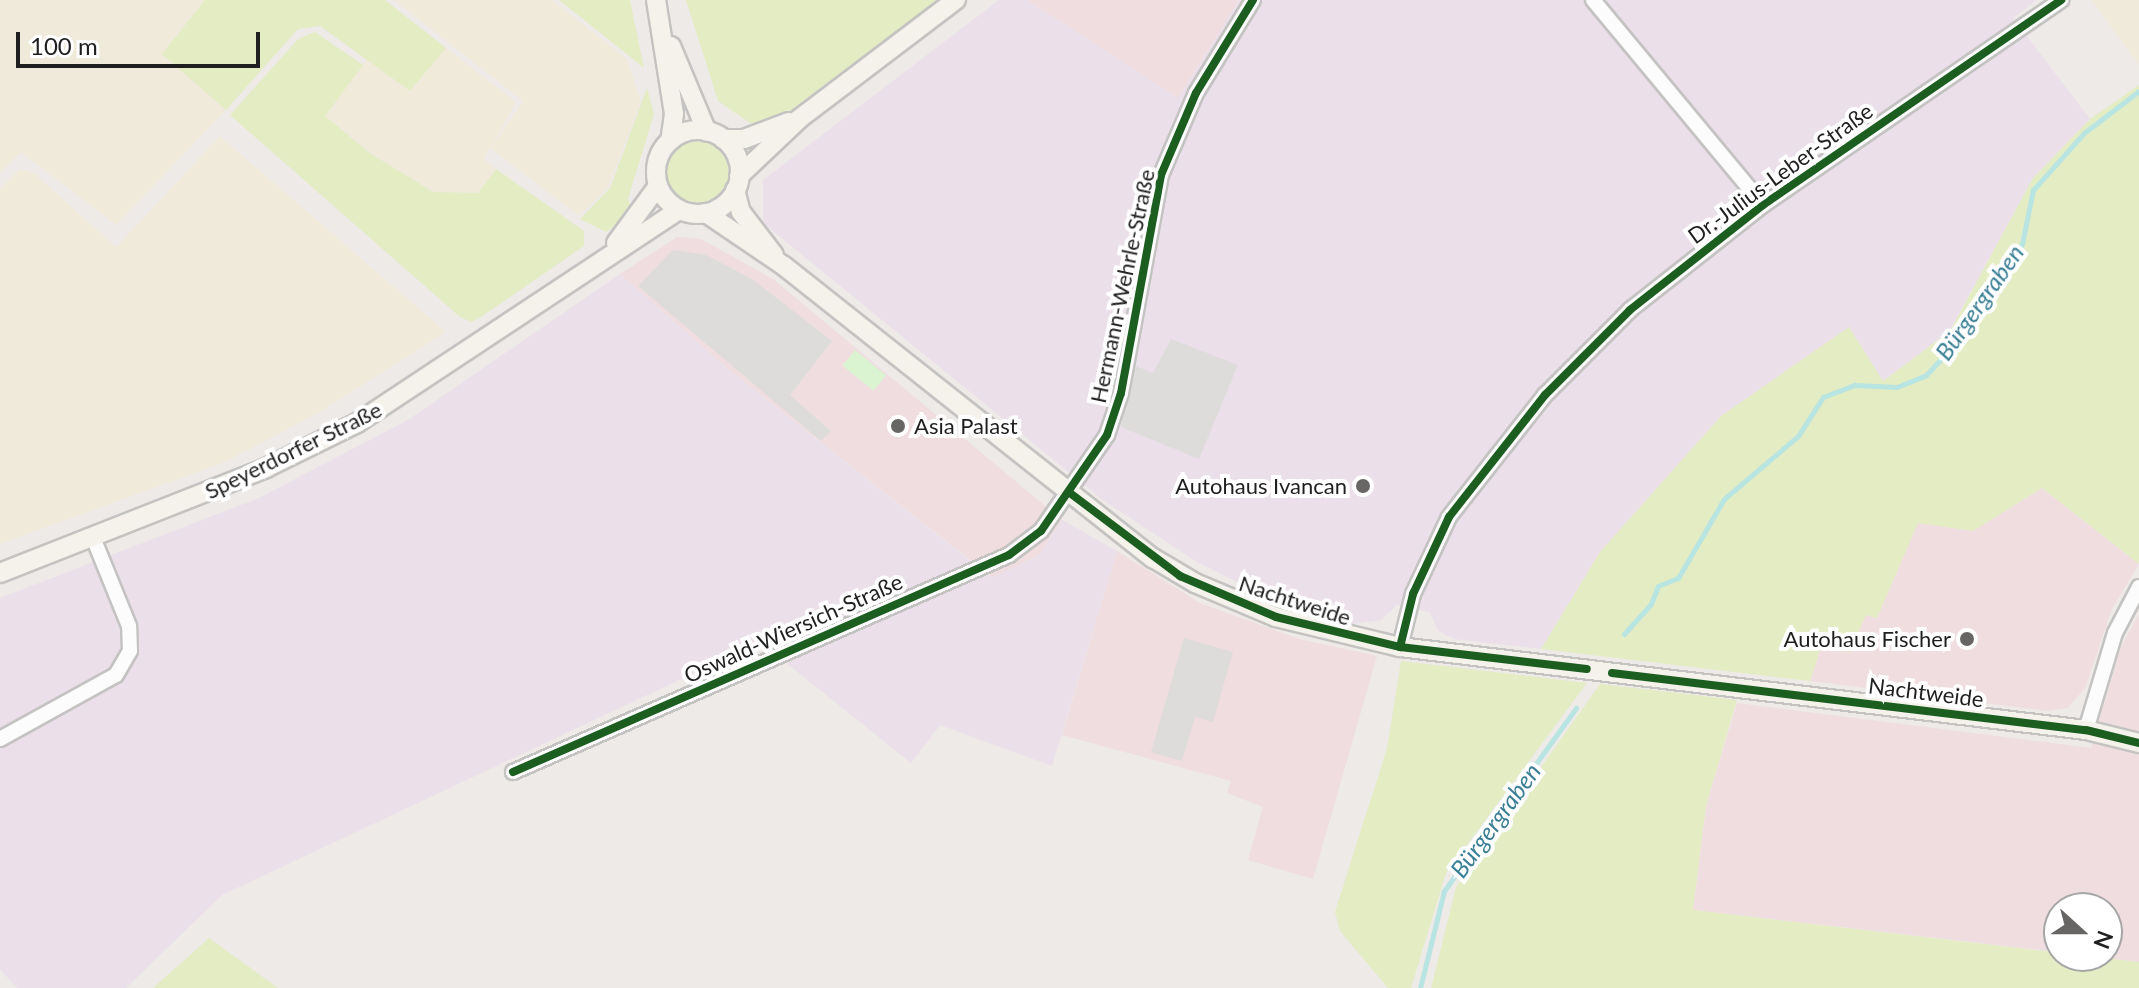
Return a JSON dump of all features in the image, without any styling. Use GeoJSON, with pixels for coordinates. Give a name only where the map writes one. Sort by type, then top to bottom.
{"type":"FeatureCollection","features":[{"type":"Feature","properties":{"kind":"street"},"geometry":{"type":"LineString","coordinates":[[656,0],[674,114],[670,141],[658,160],[658,186],[679,210],[706,213],[725,204],[737,183],[799,119],[956,0]]}},
{"type":"Feature","properties":{"kind":"street","name":"Hermann-Wehrle-Straße"},"geometry":{"type":"LineString","coordinates":[[1070,493],[1095,458],[1116,412],[1151,210],[1166,162],[1196,93],[1253,0]]}},
{"type":"Feature","properties":{"kind":"street"},"geometry":{"type":"LineString","coordinates":[[1593,0],[1763,205]]}},
{"type":"Feature","properties":{"kind":"street","name":"Dr.-Julius-Leber-Straße"},"geometry":{"type":"LineString","coordinates":[[1400,647],[1431,552],[1503,444],[1630,310],[1763,205],[2061,0]]}},
{"type":"Feature","properties":{"kind":"street"},"geometry":{"type":"LineString","coordinates":[[661,21],[715,135],[737,159],[737,183]]}},
{"type":"Feature","properties":{"kind":"street"},"geometry":{"type":"LineString","coordinates":[[670,141],[690,131],[744,139],[799,119]]}},
{"type":"Feature","properties":{"kind":"street","name":"Nachtweide"},"geometry":{"type":"LineString","coordinates":[[737,183],[744,217],[784,266]]}},
{"type":"Feature","properties":{"kind":"street","name":"Speyerdorfer Straße"},"geometry":{"type":"LineString","coordinates":[[603,257],[658,186]]}},
{"type":"Feature","properties":{"kind":"street","name":"Speyerdorfer Straße"},"geometry":{"type":"LineString","coordinates":[[0,573],[94,540],[266,468],[357,423],[439,373],[603,257],[679,210]]}},
{"type":"Feature","properties":{"kind":"street","name":"Nachtweide"},"geometry":{"type":"LineString","coordinates":[[706,213],[784,266],[1070,493],[1195,583],[1315,630],[1400,647],[2086,730],[2139,743]]}},
{"type":"Feature","properties":{"kind":"street","name":"Oswald-Wiersich-Straße"},"geometry":{"type":"LineString","coordinates":[[513,772],[1009,555],[1041,531],[1070,493]]}},
{"type":"Feature","properties":{"kind":"street"},"geometry":{"type":"LineString","coordinates":[[0,739],[116,675],[130,651],[129,626],[94,540]]}},
{"type":"Feature","properties":{"kind":"street"},"geometry":{"type":"LineString","coordinates":[[2086,730],[2115,633],[2139,587]]}},
{"type":"Feature","properties":{"kind":"shaded area"},"geometry":{"type":"Polygon","coordinates":[[[0,0],[205,0],[162,54],[226,110],[116,225],[21,152],[0,173],[0,0]]]}},
{"type":"Feature","properties":{"kind":"shaded area"},"geometry":{"type":"Polygon","coordinates":[[[394,0],[552,0],[627,59],[641,102],[608,187],[579,216],[490,148],[484,159],[496,169],[478,193],[433,192],[371,153],[325,116],[367,59],[410,91],[446,48],[516,102],[491,148],[523,101],[394,0]]]}},
{"type":"Feature","properties":{"kind":"shaded area"},"geometry":{"type":"Polygon","coordinates":[[[999,0],[1027,0],[1178,98],[1239,0],[2037,0],[2013,18],[2090,119],[2033,178],[1949,332],[1883,381],[1849,328],[1600,552],[1541,649],[1454,639],[1438,631],[1430,612],[1397,605],[1381,620],[1352,624],[1272,599],[1197,562],[1104,501],[763,223],[763,180],[999,0]]]}},
{"type":"Feature","properties":{"kind":"shaded area"},"geometry":{"type":"Polygon","coordinates":[[[1027,0],[1239,0],[1178,98],[1027,0]]]}},
{"type":"Feature","properties":{"kind":"shaded area"},"geometry":{"type":"Polygon","coordinates":[[[2091,0],[2139,0],[2139,65],[2091,0]]]}},
{"type":"Feature","properties":{"kind":"shaded area"},"geometry":{"type":"Polygon","coordinates":[[[220,136],[446,332],[318,413],[225,462],[0,544],[0,189],[20,169],[34,173],[116,247],[220,136]]]}},
{"type":"Feature","properties":{"kind":"shaded area"},"geometry":{"type":"Polygon","coordinates":[[[677,237],[701,239],[773,279],[1062,520],[1039,555],[993,578],[729,370],[620,274],[677,237]]]}},
{"type":"Feature","properties":{"kind":"shaded area"},"geometry":{"type":"Polygon","coordinates":[[[673,250],[706,255],[752,279],[832,341],[790,395],[831,431],[821,441],[638,286],[673,250]]]}},
{"type":"Feature","properties":{"kind":"shaded area"},"geometry":{"type":"Polygon","coordinates":[[[620,274],[729,370],[992,578],[1039,555],[1062,520],[1117,551],[1052,766],[940,725],[911,763],[760,642],[222,895],[126,988],[17,988],[0,969],[0,598],[259,498],[408,420],[620,274]]]}},
{"type":"Feature","properties":{"kind":"shaded area"},"geometry":{"type":"Polygon","coordinates":[[[1171,339],[1238,365],[1199,459],[1121,427],[1134,365],[1153,373],[1171,339]]]}},
{"type":"Feature","properties":{"kind":"shaded area"},"geometry":{"type":"Polygon","coordinates":[[[2042,488],[2139,564],[2112,609],[2085,688],[2068,708],[2047,711],[1810,681],[1821,647],[1866,615],[1877,618],[1918,523],[1973,531],[2042,488]]]}},
{"type":"Feature","properties":{"kind":"shaded area"},"geometry":{"type":"Polygon","coordinates":[[[1117,551],[1200,603],[1299,639],[1377,656],[1313,879],[1248,860],[1263,807],[1227,793],[1231,781],[1062,735],[1117,551]]]}},
{"type":"Feature","properties":{"kind":"shaded area"},"geometry":{"type":"Polygon","coordinates":[[[2139,614],[2139,962],[2123,960],[2123,892],[2043,892],[2043,950],[1693,910],[1706,806],[1737,703],[2091,748],[2121,647],[2139,614]]]}},
{"type":"Feature","properties":{"kind":"shaded area"},"geometry":{"type":"Polygon","coordinates":[[[1184,638],[1233,652],[1213,722],[1195,717],[1182,761],[1151,752],[1184,638]]]}},
{"type":"Feature","properties":{"kind":"green space"},"geometry":{"type":"Polygon","coordinates":[[[205,0],[385,0],[446,48],[410,91],[320,26],[298,29],[226,110],[162,54],[205,0]]]}},
{"type":"Feature","properties":{"kind":"green space"},"geometry":{"type":"Polygon","coordinates":[[[559,0],[630,0],[644,68],[559,0]]]}},
{"type":"Feature","properties":{"kind":"green space"},"geometry":{"type":"Polygon","coordinates":[[[686,0],[938,0],[791,110],[756,127],[718,101],[686,0]]]}},
{"type":"Feature","properties":{"kind":"green space"},"geometry":{"type":"Polygon","coordinates":[[[315,32],[363,65],[325,116],[370,153],[433,192],[478,193],[496,169],[584,231],[584,246],[481,317],[471,322],[460,317],[230,115],[298,39],[315,32]]]}},
{"type":"Feature","properties":{"kind":"green space"},"geometry":{"type":"Polygon","coordinates":[[[2139,85],[2139,564],[2042,488],[1973,531],[1918,523],[1877,618],[1866,615],[1850,652],[1821,647],[1810,681],[1541,649],[1600,552],[1721,416],[1849,327],[1883,381],[1950,331],[2033,178],[2090,119],[2139,85]]]}},
{"type":"Feature","properties":{"kind":"green space"},"geometry":{"type":"Polygon","coordinates":[[[647,88],[654,114],[628,199],[633,212],[606,232],[580,219],[610,188],[647,88]]]}},
{"type":"Feature","properties":{"kind":"green space"},"geometry":{"type":"Polygon","coordinates":[[[698,141],[711,143],[726,156],[731,174],[729,187],[716,202],[698,207],[685,205],[670,192],[665,174],[667,161],[680,146],[698,141]]]}},
{"type":"Feature","properties":{"kind":"green space"},"geometry":{"type":"Polygon","coordinates":[[[855,350],[886,375],[873,391],[842,366],[855,350]]]}},
{"type":"Feature","properties":{"kind":"green space"},"geometry":{"type":"Polygon","coordinates":[[[1401,661],[1587,683],[1446,873],[1411,988],[1388,988],[1340,931],[1335,912],[1387,748],[1401,661]]]}},
{"type":"Feature","properties":{"kind":"green space"},"geometry":{"type":"Polygon","coordinates":[[[1600,684],[1737,700],[1706,806],[1693,910],[2043,951],[2043,972],[2123,972],[2123,960],[2139,962],[2139,988],[1431,988],[1456,887],[1600,684]]]}},
{"type":"Feature","properties":{"kind":"green space"},"geometry":{"type":"Polygon","coordinates":[[[209,938],[278,988],[153,988],[209,938]]]}},
{"type":"Feature","properties":{"kind":"waterway","name":"Bürgergraben"},"geometry":{"type":"LineString","coordinates":[[1624,634],[1651,604],[1658,586],[1678,578],[1724,499],[1798,436],[1823,397],[1855,385],[1897,387],[1926,375],[1956,343],[2022,244],[2033,190],[2084,133],[2139,91]]}},
{"type":"Feature","properties":{"kind":"waterway","name":"Bürgergraben"},"geometry":{"type":"LineString","coordinates":[[1420,988],[1444,891],[1576,708]]}},
{"type":"Feature","properties":{"kind":"cycle path"},"geometry":{"type":"LineString","coordinates":[[513,772],[1009,555],[1041,531],[1107,435],[1121,393],[1161,175],[1196,93],[1253,0]]}},
{"type":"Feature","properties":{"kind":"cycle path"},"geometry":{"type":"LineString","coordinates":[[1400,647],[1413,594],[1449,517],[1545,395],[1630,310],[1763,205],[2061,0]]}},
{"type":"Feature","properties":{"kind":"cycle path"},"geometry":{"type":"LineString","coordinates":[[1070,493],[1180,576],[1276,617],[1400,647],[1587,669]]}},
{"type":"Feature","properties":{"kind":"cycle path"},"geometry":{"type":"LineString","coordinates":[[1612,673],[2086,730],[2139,743]]}},
{"type":"Feature","properties":{"kind":"place","name":"Asia Palast"},"geometry":{"type":"Point","coordinates":[898,426]}},
{"type":"Feature","properties":{"kind":"place","name":"Autohaus Ivancan"},"geometry":{"type":"Point","coordinates":[1363,486]}},
{"type":"Feature","properties":{"kind":"place","name":"Autohaus Fischer"},"geometry":{"type":"Point","coordinates":[1967,639]}}]}
